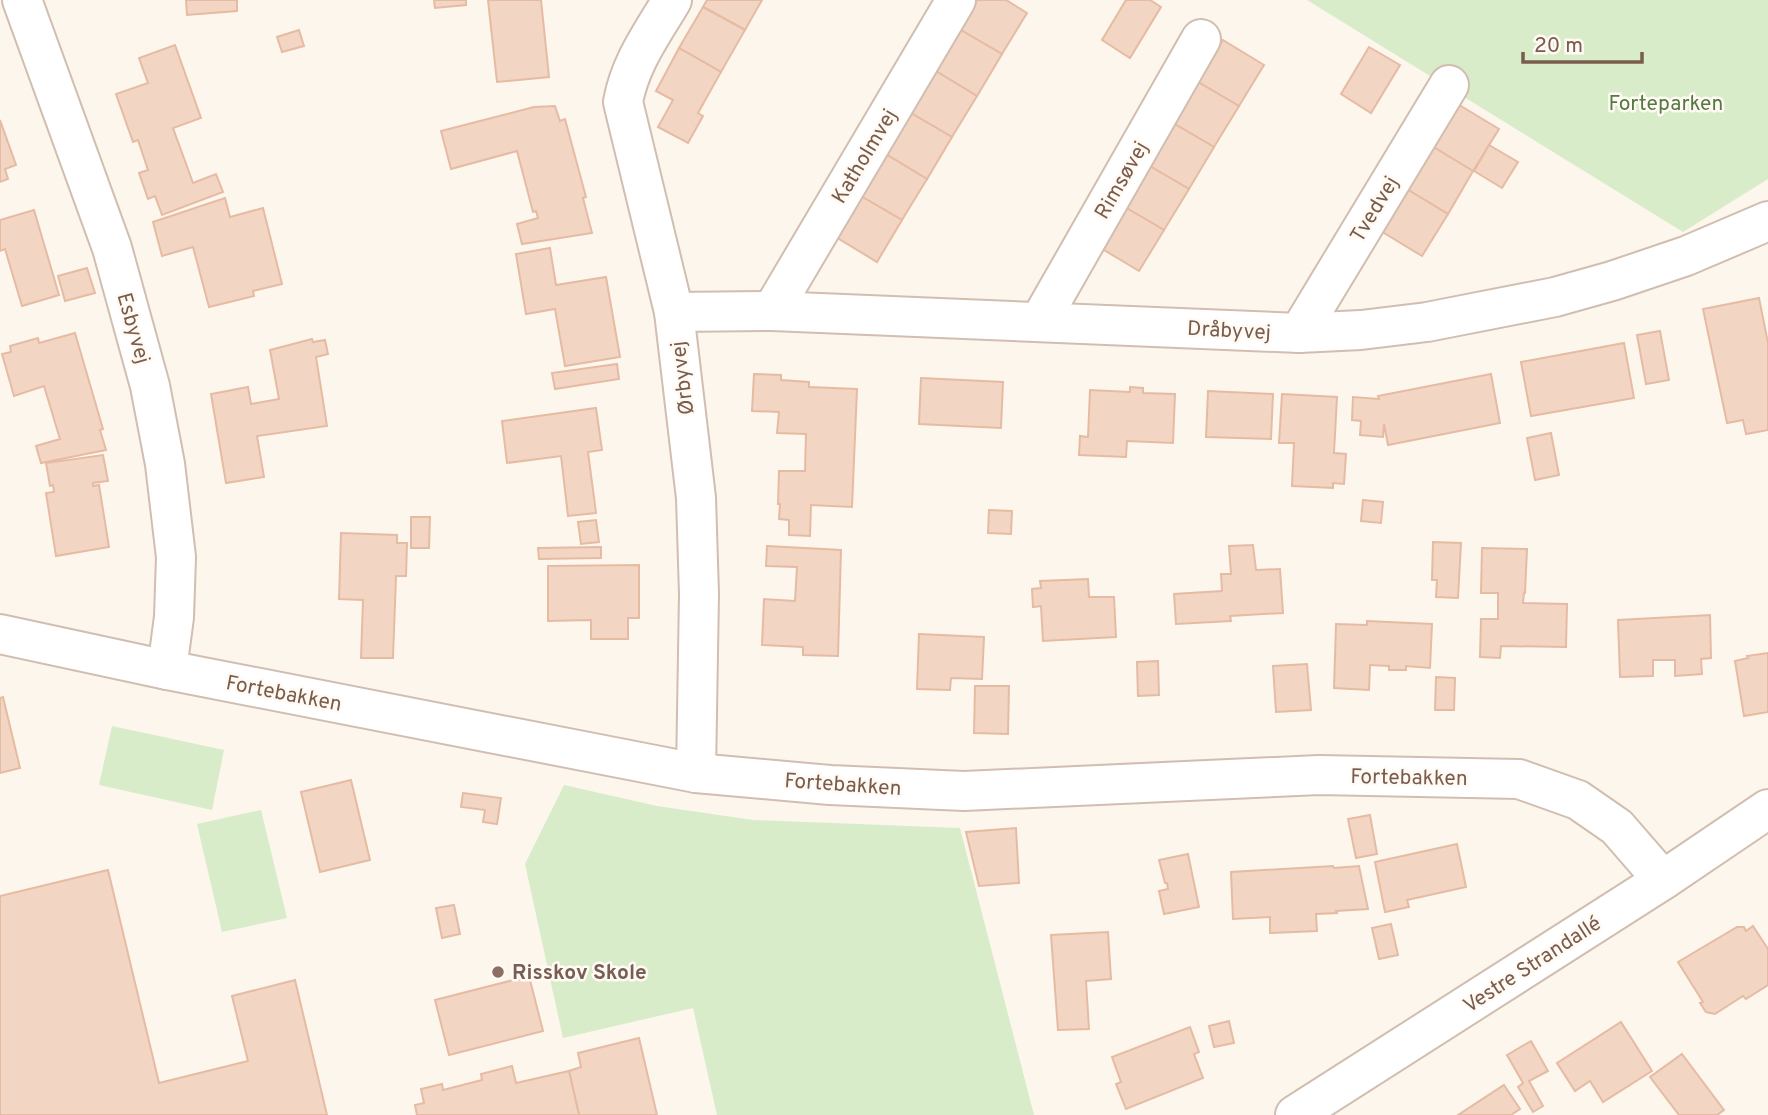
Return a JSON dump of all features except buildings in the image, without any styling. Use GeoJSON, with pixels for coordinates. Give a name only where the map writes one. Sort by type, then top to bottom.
{"type":"FeatureCollection","features":[{"type":"Feature","properties":{"kind":"street","name":"Esbyvej"},"geometry":{"type":"LineString","coordinates":[[22,0],[112,248],[150,386],[165,464],[176,557],[174,617],[167,670]]}},
{"type":"Feature","properties":{"kind":"street","name":"Ørbyvej"},"geometry":{"type":"LineString","coordinates":[[672,0],[635,64],[627,82],[624,102],[674,312],[696,498],[699,594],[696,773]]}},
{"type":"Feature","properties":{"kind":"street","name":"Katholmvej"},"geometry":{"type":"LineString","coordinates":[[772,311],[956,0]]}},
{"type":"Feature","properties":{"kind":"street","name":"Rimsøvej"},"geometry":{"type":"LineString","coordinates":[[1040,321],[1201,39]]}},
{"type":"Feature","properties":{"kind":"street","name":"Tvedvej"},"geometry":{"type":"LineString","coordinates":[[1298,332],[1449,85]]}},
{"type":"Feature","properties":{"kind":"street","name":"Dråbyvej"},"geometry":{"type":"LineString","coordinates":[[674,312],[772,311],[1298,332],[1361,330],[1427,322],[1555,297],[1686,256],[1768,221]]}},
{"type":"Feature","properties":{"kind":"street","name":"Fortebakken"},"geometry":{"type":"LineString","coordinates":[[0,634],[167,670],[696,773],[830,785],[964,791],[1319,775],[1520,779],[1578,800],[1617,827],[1663,880]]}},
{"type":"Feature","properties":{"kind":"street","name":"Vestre Strandallé"},"geometry":{"type":"LineString","coordinates":[[1295,1115],[1663,880],[1768,809]]}},
{"type":"Feature","properties":{"kind":"green space","name":"Forteparken"},"geometry":{"type":"Polygon","coordinates":[[[1307,0],[1768,0],[1768,179],[1683,232],[1307,0]]]}},
{"type":"Feature","properties":{"kind":"green space"},"geometry":{"type":"Polygon","coordinates":[[[112,726],[224,750],[212,810],[99,785],[112,726]]]}},
{"type":"Feature","properties":{"kind":"green space"},"geometry":{"type":"Polygon","coordinates":[[[564,785],[657,806],[753,820],[960,828],[1034,1115],[717,1115],[693,1008],[563,1038],[525,864],[564,785]]]}},
{"type":"Feature","properties":{"kind":"green space"},"geometry":{"type":"Polygon","coordinates":[[[261,810],[287,918],[222,932],[197,824],[261,810]]]}},
{"type":"Feature","properties":{"kind":"place","name":"Risskov Skole"},"geometry":{"type":"Point","coordinates":[498,972]}}]}
